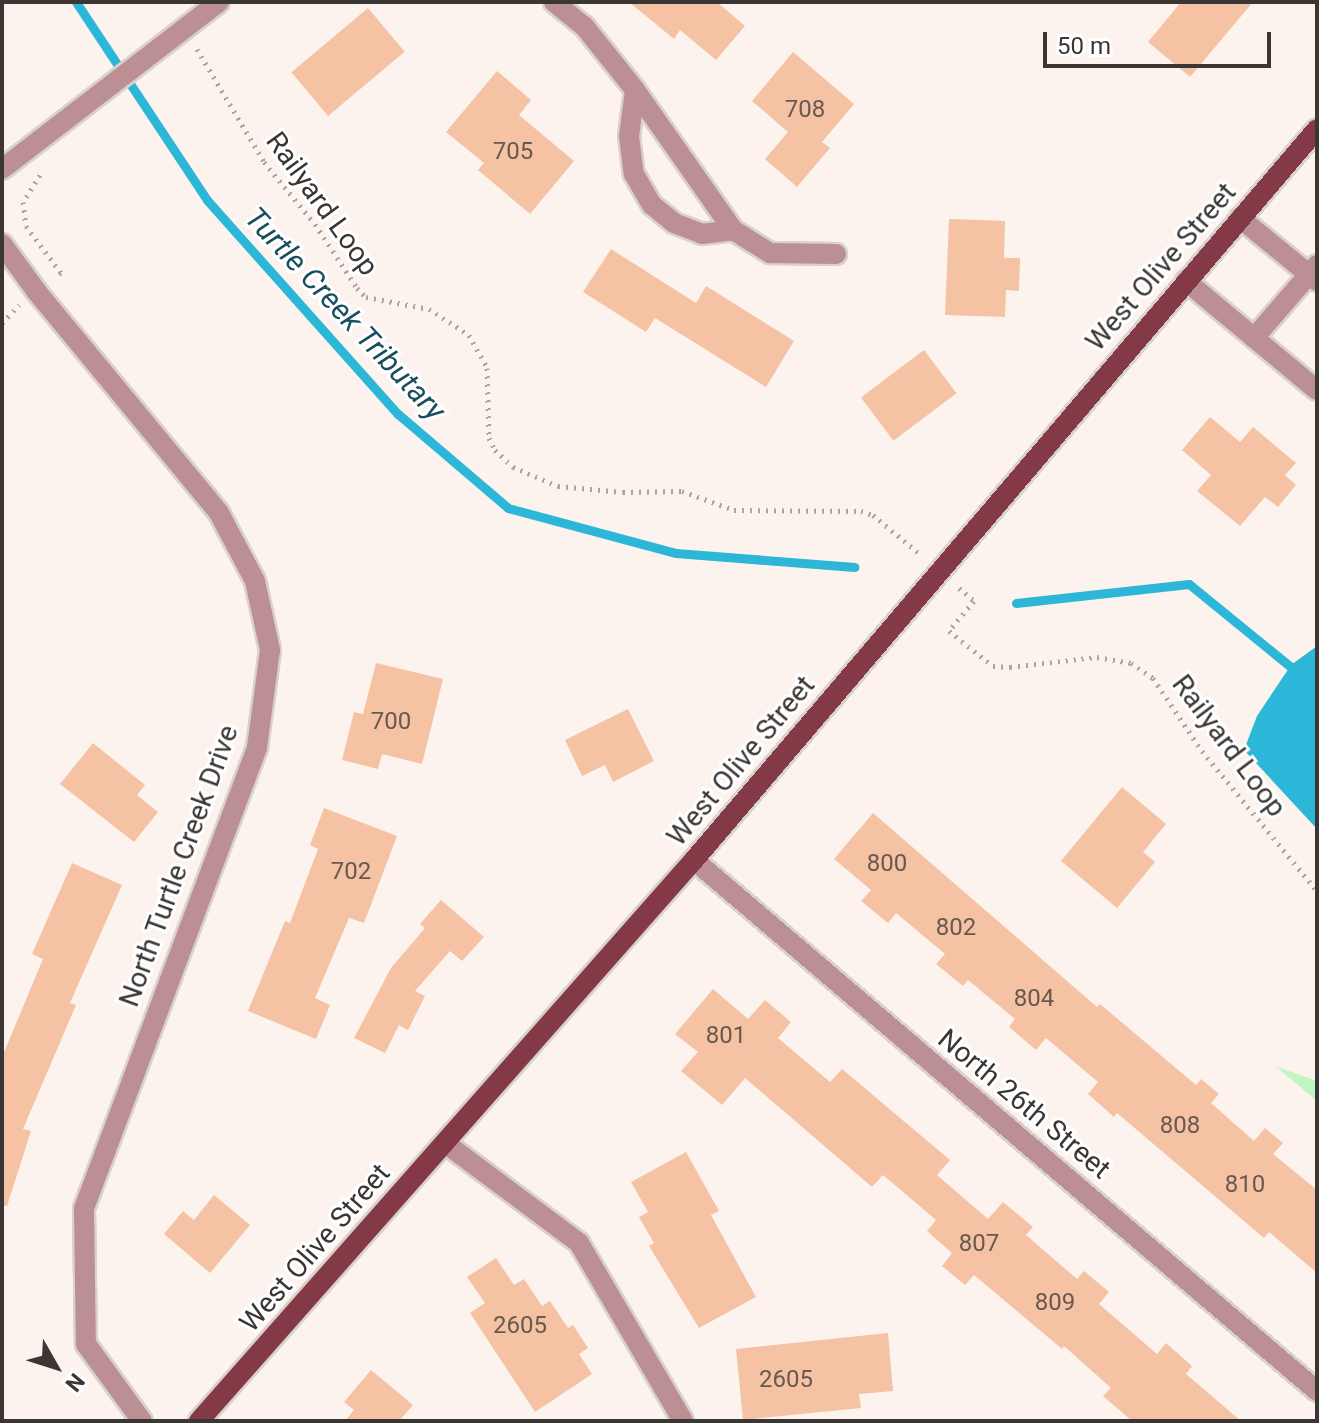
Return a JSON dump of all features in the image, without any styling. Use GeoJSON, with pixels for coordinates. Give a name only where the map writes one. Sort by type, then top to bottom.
{"type":"FeatureCollection","features":[{"type":"Feature","properties":{"kind":"main road","name":"West Olive Street"},"geometry":{"type":"LineString","coordinates":[[199,1421],[694,860],[1317,129]]}},
{"type":"Feature","properties":{"kind":"street"},"geometry":{"type":"LineString","coordinates":[[2,169],[219,2]]}},
{"type":"Feature","properties":{"kind":"street"},"geometry":{"type":"LineString","coordinates":[[554,2],[584,26],[635,90],[733,230],[770,253],[836,254]]}},
{"type":"Feature","properties":{"kind":"street"},"geometry":{"type":"LineString","coordinates":[[635,90],[629,136],[634,174],[652,205],[674,223],[702,234],[733,230]]}},
{"type":"Feature","properties":{"kind":"street"},"geometry":{"type":"LineString","coordinates":[[1240,218],[1314,274],[1254,338]]}},
{"type":"Feature","properties":{"kind":"street","name":"North Turtle Creek Drive"},"geometry":{"type":"LineString","coordinates":[[2,244],[37,292],[219,513],[255,581],[270,650],[257,748],[84,1209],[86,1344],[142,1421]]}},
{"type":"Feature","properties":{"kind":"street"},"geometry":{"type":"LineString","coordinates":[[1186,281],[1317,390]]}},
{"type":"Feature","properties":{"kind":"street","name":"North 26th Street"},"geometry":{"type":"LineString","coordinates":[[694,860],[1317,1391]]}},
{"type":"Feature","properties":{"kind":"street"},"geometry":{"type":"LineString","coordinates":[[445,1143],[579,1243],[683,1421]]}},
{"type":"Feature","properties":{"kind":"path","name":"Railyard Loop"},"geometry":{"type":"LineString","coordinates":[[196,49],[264,162],[315,224],[357,288],[366,297],[429,309],[469,335],[487,368],[489,438],[495,450],[513,467],[558,486],[623,492],[682,491],[734,510],[861,511],[873,515],[910,546]]}},
{"type":"Feature","properties":{"kind":"path"},"geometry":{"type":"LineString","coordinates":[[45,171],[35,179],[23,202],[26,226],[61,273]]}},
{"type":"Feature","properties":{"kind":"path"},"geometry":{"type":"LineString","coordinates":[[2,323],[9,313]]}},
{"type":"Feature","properties":{"kind":"path","name":"Railyard Loop"},"geometry":{"type":"LineString","coordinates":[[974,601],[949,631],[993,666],[1010,667],[1097,657],[1131,663],[1153,678],[1202,751],[1317,891]]}},
{"type":"Feature","properties":{"kind":"green space"},"geometry":{"type":"Polygon","coordinates":[[[1275,1066],[1317,1081],[1317,1101],[1275,1066]]]}},
{"type":"Feature","properties":{"kind":"water"},"geometry":{"type":"Polygon","coordinates":[[[1317,646],[1317,829],[1244,750],[1257,716],[1291,665],[1317,646]]]}},
{"type":"Feature","properties":{"kind":"building"},"geometry":{"type":"Polygon","coordinates":[[[629,2],[717,2],[745,26],[716,60],[680,30],[674,39],[629,2]]]}},
{"type":"Feature","properties":{"kind":"building"},"geometry":{"type":"Polygon","coordinates":[[[1181,2],[1253,2],[1190,77],[1148,42],[1181,2]]]}},
{"type":"Feature","properties":{"kind":"building"},"geometry":{"type":"Polygon","coordinates":[[[368,8],[405,52],[328,116],[291,72],[368,8]]]}},
{"type":"Feature","properties":{"kind":"building"},"geometry":{"type":"Polygon","coordinates":[[[793,52],[854,104],[822,142],[830,148],[797,187],[765,159],[788,132],[752,101],[793,52]]]}},
{"type":"Feature","properties":{"kind":"building"},"geometry":{"type":"Polygon","coordinates":[[[497,71],[531,100],[519,115],[574,161],[530,214],[478,170],[484,163],[446,132],[497,71]]]}},
{"type":"Feature","properties":{"kind":"building"},"geometry":{"type":"Polygon","coordinates":[[[949,219],[1005,221],[1004,258],[1020,258],[1019,291],[1006,290],[1005,317],[945,315],[949,219]]]}},
{"type":"Feature","properties":{"kind":"building"},"geometry":{"type":"Polygon","coordinates":[[[611,249],[696,303],[706,286],[794,341],[766,387],[655,318],[646,332],[583,292],[611,249]]]}},
{"type":"Feature","properties":{"kind":"building"},"geometry":{"type":"Polygon","coordinates":[[[924,350],[956,393],[893,441],[861,398],[924,350]]]}},
{"type":"Feature","properties":{"kind":"building"},"geometry":{"type":"Polygon","coordinates":[[[1210,417],[1240,442],[1253,427],[1296,463],[1285,475],[1296,485],[1278,507],[1265,497],[1240,526],[1197,491],[1211,475],[1182,450],[1210,417]]]}},
{"type":"Feature","properties":{"kind":"building"},"geometry":{"type":"Polygon","coordinates":[[[376,663],[443,679],[422,764],[382,754],[378,769],[342,760],[354,712],[363,714],[376,663]]]}},
{"type":"Feature","properties":{"kind":"building"},"geometry":{"type":"Polygon","coordinates":[[[628,709],[654,761],[613,782],[605,765],[582,776],[565,740],[628,709]]]}},
{"type":"Feature","properties":{"kind":"building"},"geometry":{"type":"Polygon","coordinates":[[[93,743],[145,785],[137,795],[158,812],[134,842],[60,784],[93,743]]]}},
{"type":"Feature","properties":{"kind":"building"},"geometry":{"type":"Polygon","coordinates":[[[1122,787],[1166,824],[1143,852],[1155,862],[1117,908],[1061,861],[1122,787]]]}},
{"type":"Feature","properties":{"kind":"building"},"geometry":{"type":"Polygon","coordinates":[[[324,808],[397,836],[364,923],[349,918],[315,998],[330,1005],[316,1039],[248,1011],[285,921],[290,923],[318,849],[310,845],[324,808]]]}},
{"type":"Feature","properties":{"kind":"building"},"geometry":{"type":"Polygon","coordinates":[[[873,813],[1097,1007],[1100,1004],[1196,1085],[1201,1079],[1219,1094],[1211,1103],[1254,1141],[1265,1128],[1283,1143],[1273,1154],[1317,1190],[1317,1273],[1269,1232],[1264,1238],[1117,1113],[1114,1117],[1088,1094],[1098,1082],[1046,1038],[1036,1050],[1009,1027],[1015,1019],[968,980],[963,986],[936,964],[945,954],[896,913],[888,923],[861,901],[871,890],[834,859],[873,813]]]}},
{"type":"Feature","properties":{"kind":"building"},"geometry":{"type":"Polygon","coordinates":[[[72,863],[122,885],[70,1003],[76,1005],[23,1129],[31,1131],[7,1206],[2,1206],[2,1057],[43,959],[32,954],[72,863]]]}},
{"type":"Feature","properties":{"kind":"building"},"geometry":{"type":"Polygon","coordinates":[[[441,900],[484,937],[462,961],[450,951],[415,991],[425,996],[408,1030],[399,1025],[385,1053],[354,1038],[391,968],[425,928],[420,924],[441,900]]]}},
{"type":"Feature","properties":{"kind":"building"},"geometry":{"type":"Polygon","coordinates":[[[713,989],[748,1019],[765,1000],[791,1022],[778,1038],[830,1082],[842,1069],[950,1160],[937,1175],[988,1219],[1003,1202],[1033,1227],[1026,1235],[1077,1279],[1084,1271],[1109,1292],[1099,1304],[1157,1354],[1166,1343],[1192,1366],[1186,1374],[1241,1421],[1132,1421],[1103,1396],[1111,1388],[1064,1346],[1062,1349],[974,1275],[965,1285],[942,1266],[952,1253],[927,1231],[936,1220],[883,1175],[872,1187],[745,1078],[722,1105],[681,1071],[698,1052],[675,1034],[713,989]]]}},
{"type":"Feature","properties":{"kind":"building"},"geometry":{"type":"Polygon","coordinates":[[[686,1152],[719,1211],[711,1215],[756,1297],[699,1328],[649,1246],[654,1243],[639,1217],[648,1212],[631,1182],[686,1152]]]}},
{"type":"Feature","properties":{"kind":"building"},"geometry":{"type":"Polygon","coordinates":[[[214,1195],[250,1225],[210,1273],[164,1234],[183,1211],[194,1220],[214,1195]]]}},
{"type":"Feature","properties":{"kind":"building"},"geometry":{"type":"Polygon","coordinates":[[[496,1258],[514,1285],[524,1279],[542,1306],[550,1301],[568,1328],[573,1325],[588,1348],[579,1354],[592,1374],[535,1412],[470,1313],[485,1303],[467,1277],[496,1258]]]}},
{"type":"Feature","properties":{"kind":"building"},"geometry":{"type":"Polygon","coordinates":[[[888,1333],[893,1391],[859,1394],[861,1408],[743,1420],[736,1349],[888,1333]]]}},
{"type":"Feature","properties":{"kind":"building"},"geometry":{"type":"Polygon","coordinates":[[[371,1370],[413,1405],[399,1421],[345,1421],[354,1410],[344,1402],[371,1370]]]}},
{"type":"Feature","properties":{"kind":"waterway","name":"Turtle Creek Tributary"},"geometry":{"type":"LineString","coordinates":[[76,2],[207,200],[398,414],[508,508],[676,553],[854,567]]}},
{"type":"Feature","properties":{"kind":"waterway","name":"Turtle Creek Tributary"},"geometry":{"type":"LineString","coordinates":[[1016,603],[1189,584],[1297,672]]}}]}
